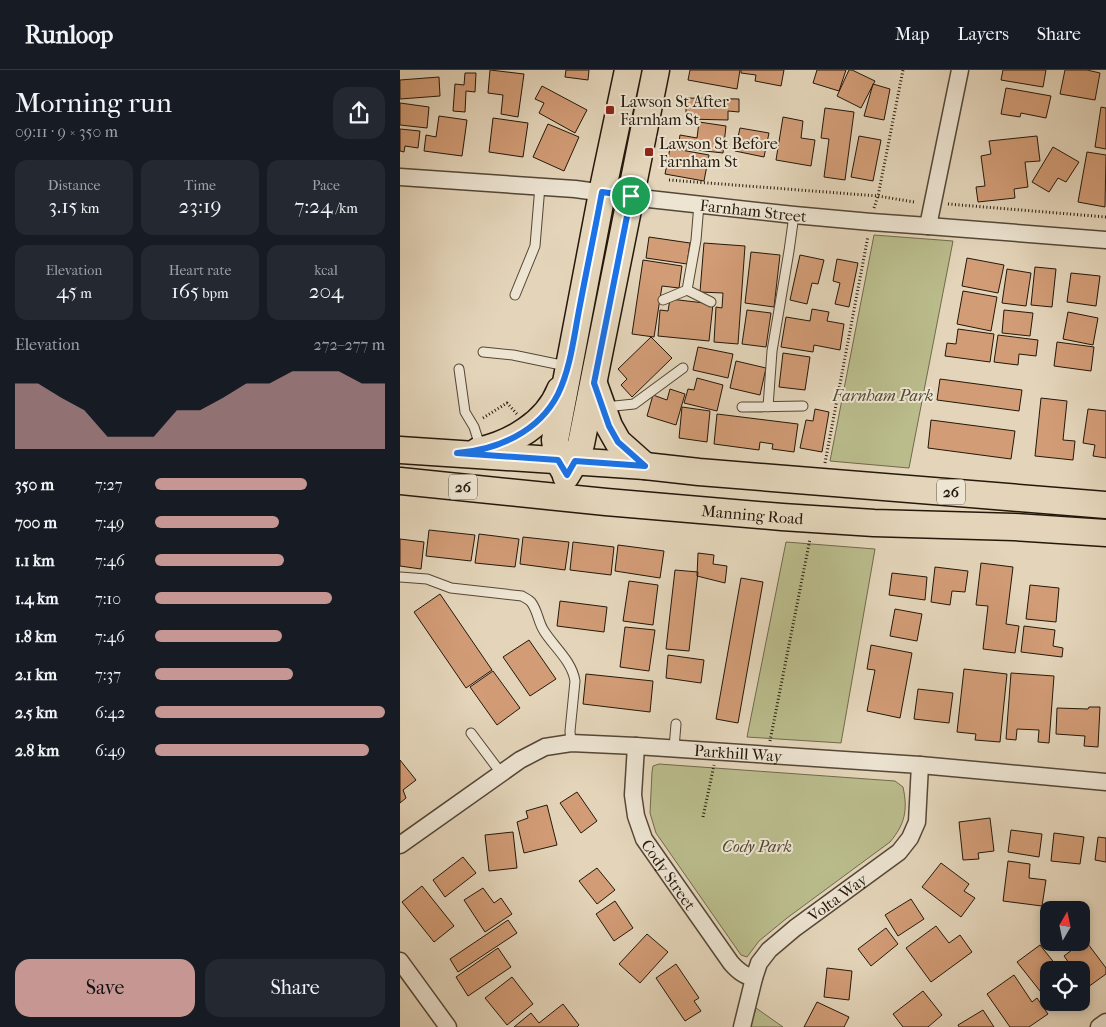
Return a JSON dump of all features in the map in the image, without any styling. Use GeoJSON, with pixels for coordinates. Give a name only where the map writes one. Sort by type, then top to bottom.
{"type":"FeatureCollection","features":[{"type":"Feature","properties":{"kind":"main road"},"geometry":{"type":"LineString","coordinates":[[598,502],[577,490],[555,440],[602,192],[628,70]]}},
{"type":"Feature","properties":{"kind":"main road"},"geometry":{"type":"LineString","coordinates":[[526,494],[545,491],[562,481],[567,466],[581,444],[656,70]]}},
{"type":"Feature","properties":{"kind":"main road"},"geometry":{"type":"LineString","coordinates":[[469,451],[511,439],[526,431],[540,419],[558,394],[568,366]]}},
{"type":"Feature","properties":{"kind":"main road"},"geometry":{"type":"LineString","coordinates":[[594,383],[609,426],[618,442],[645,466]]}},
{"type":"Feature","properties":{"kind":"main road","name":"26"},"geometry":{"type":"LineString","coordinates":[[400,450],[469,451],[567,466],[645,466],[1106,505]]}},
{"type":"Feature","properties":{"kind":"main road","name":"Manning Road"},"geometry":{"type":"LineString","coordinates":[[400,481],[598,502],[874,523],[1014,527],[1106,534]]}},
{"type":"Feature","properties":{"kind":"street"},"geometry":{"type":"LineString","coordinates":[[928,226],[960,70]]}},
{"type":"Feature","properties":{"kind":"street","name":"Farnham Street"},"geometry":{"type":"LineString","coordinates":[[400,177],[540,186],[794,215],[1106,240]]}},
{"type":"Feature","properties":{"kind":"street","name":"Parkhill Way"},"geometry":{"type":"LineString","coordinates":[[400,845],[520,760],[545,747],[571,743],[920,765],[1106,782]]}},
{"type":"Feature","properties":{"kind":"street","name":"Cody Street"},"geometry":{"type":"LineString","coordinates":[[636,746],[634,795],[636,816],[644,839],[731,963],[746,976],[754,978]]}},
{"type":"Feature","properties":{"kind":"street","name":"Volta Way"},"geometry":{"type":"LineString","coordinates":[[742,1027],[759,963],[769,950],[899,852],[910,838],[917,822],[920,765]]}},
{"type":"Feature","properties":{"kind":"street"},"geometry":{"type":"LineString","coordinates":[[400,961],[448,1027]]}},
{"type":"Feature","properties":{"kind":"street"},"geometry":{"type":"LineString","coordinates":[[1099,1027],[1106,1022]]}},
{"type":"Feature","properties":{"kind":"lane"},"geometry":{"type":"LineString","coordinates":[[515,295],[534,246],[540,186]]}},
{"type":"Feature","properties":{"kind":"lane"},"geometry":{"type":"LineString","coordinates":[[687,290],[696,240],[699,204]]}},
{"type":"Feature","properties":{"kind":"lane"},"geometry":{"type":"LineString","coordinates":[[768,407],[772,351],[794,215]]}},
{"type":"Feature","properties":{"kind":"lane"},"geometry":{"type":"LineString","coordinates":[[663,300],[687,290],[711,302]]}},
{"type":"Feature","properties":{"kind":"lane"},"geometry":{"type":"LineString","coordinates":[[483,352],[513,354],[568,366]]}},
{"type":"Feature","properties":{"kind":"lane"},"geometry":{"type":"LineString","coordinates":[[459,368],[465,412],[474,427],[469,451]]}},
{"type":"Feature","properties":{"kind":"lane"},"geometry":{"type":"LineString","coordinates":[[602,408],[634,404],[683,368]]}},
{"type":"Feature","properties":{"kind":"lane"},"geometry":{"type":"LineString","coordinates":[[742,406],[803,406]]}},
{"type":"Feature","properties":{"kind":"lane"},"geometry":{"type":"LineString","coordinates":[[400,578],[427,579],[451,588],[522,596],[528,599],[536,610],[544,631],[571,667],[574,674],[571,743]]}},
{"type":"Feature","properties":{"kind":"lane"},"geometry":{"type":"LineString","coordinates":[[674,748],[676,724]]}},
{"type":"Feature","properties":{"kind":"lane"},"geometry":{"type":"LineString","coordinates":[[471,733],[501,773]]}},
{"type":"Feature","properties":{"kind":"path"},"geometry":{"type":"LineString","coordinates":[[825,466],[870,222],[878,196],[903,70]]}},
{"type":"Feature","properties":{"kind":"path"},"geometry":{"type":"LineString","coordinates":[[669,180],[878,196],[914,202]]}},
{"type":"Feature","properties":{"kind":"path"},"geometry":{"type":"LineString","coordinates":[[948,204],[1106,217]]}},
{"type":"Feature","properties":{"kind":"path"},"geometry":{"type":"LineString","coordinates":[[769,754],[769,745],[811,537]]}},
{"type":"Feature","properties":{"kind":"path"},"geometry":{"type":"LineString","coordinates":[[704,816],[714,765],[720,766]]}},
{"type":"Feature","properties":{"kind":"green space","name":"Farnham Park"},"geometry":{"type":"Polygon","coordinates":[[[874,235],[953,241],[909,468],[830,461],[874,235]]]}},
{"type":"Feature","properties":{"kind":"green space"},"geometry":{"type":"Polygon","coordinates":[[[786,542],[875,549],[841,743],[747,737],[786,542]]]}},
{"type":"Feature","properties":{"kind":"green space","name":"Cody Park"},"geometry":{"type":"Polygon","coordinates":[[[659,764],[895,781],[903,787],[904,816],[899,829],[890,842],[787,918],[759,941],[747,957],[741,955],[656,833],[650,813],[653,766],[659,764]]]}},
{"type":"Feature","properties":{"kind":"green space"},"geometry":{"type":"Polygon","coordinates":[[[756,1008],[783,1027],[750,1027],[756,1008]]]}},
{"type":"Feature","properties":{"kind":"building"},"geometry":{"type":"Polygon","coordinates":[[[490,70],[524,74],[518,117],[501,114],[503,95],[488,93],[490,70]]]}},
{"type":"Feature","properties":{"kind":"building"},"geometry":{"type":"Polygon","coordinates":[[[566,70],[589,70],[588,80],[565,77],[566,70]]]}},
{"type":"Feature","properties":{"kind":"building"},"geometry":{"type":"Polygon","coordinates":[[[690,70],[740,70],[737,89],[688,80],[690,70]]]}},
{"type":"Feature","properties":{"kind":"building"},"geometry":{"type":"Polygon","coordinates":[[[741,70],[784,70],[781,86],[755,81],[756,75],[741,73],[741,70]]]}},
{"type":"Feature","properties":{"kind":"building"},"geometry":{"type":"Polygon","coordinates":[[[817,70],[846,70],[839,91],[813,83],[817,70]]]}},
{"type":"Feature","properties":{"kind":"building"},"geometry":{"type":"Polygon","coordinates":[[[849,70],[875,81],[861,108],[837,96],[849,70]]]}},
{"type":"Feature","properties":{"kind":"building"},"geometry":{"type":"Polygon","coordinates":[[[1003,70],[1046,70],[1043,87],[1001,80],[1003,70]]]}},
{"type":"Feature","properties":{"kind":"building"},"geometry":{"type":"Polygon","coordinates":[[[1065,70],[1087,70],[1100,73],[1095,100],[1060,94],[1065,70]]]}},
{"type":"Feature","properties":{"kind":"building"},"geometry":{"type":"Polygon","coordinates":[[[465,73],[476,73],[475,92],[466,91],[465,112],[453,111],[455,84],[464,85],[465,73]]]}},
{"type":"Feature","properties":{"kind":"building"},"geometry":{"type":"Polygon","coordinates":[[[439,77],[440,96],[400,99],[400,80],[439,77]]]}},
{"type":"Feature","properties":{"kind":"building"},"geometry":{"type":"Polygon","coordinates":[[[873,84],[890,89],[884,120],[864,116],[873,84]]]}},
{"type":"Feature","properties":{"kind":"building"},"geometry":{"type":"Polygon","coordinates":[[[542,86],[587,110],[575,133],[539,113],[544,103],[535,99],[542,86]]]}},
{"type":"Feature","properties":{"kind":"building"},"geometry":{"type":"Polygon","coordinates":[[[1006,88],[1051,96],[1046,118],[1021,113],[1020,117],[1001,114],[1006,88]]]}},
{"type":"Feature","properties":{"kind":"building"},"geometry":{"type":"Polygon","coordinates":[[[686,98],[739,99],[739,112],[728,111],[728,120],[686,119],[686,98]]]}},
{"type":"Feature","properties":{"kind":"building"},"geometry":{"type":"Polygon","coordinates":[[[400,103],[429,107],[427,128],[400,125],[400,103]]]}},
{"type":"Feature","properties":{"kind":"building"},"geometry":{"type":"Polygon","coordinates":[[[1101,107],[1106,108],[1106,149],[1095,147],[1101,107]]]}},
{"type":"Feature","properties":{"kind":"building"},"geometry":{"type":"Polygon","coordinates":[[[825,108],[854,112],[845,180],[824,177],[829,139],[821,138],[825,108]]]}},
{"type":"Feature","properties":{"kind":"building"},"geometry":{"type":"Polygon","coordinates":[[[439,116],[467,120],[462,156],[424,151],[426,135],[436,137],[439,116]]]}},
{"type":"Feature","properties":{"kind":"building"},"geometry":{"type":"Polygon","coordinates":[[[783,117],[803,121],[801,138],[815,140],[811,166],[776,160],[783,117]]]}},
{"type":"Feature","properties":{"kind":"building"},"geometry":{"type":"Polygon","coordinates":[[[493,118],[528,123],[523,157],[489,152],[493,118]]]}},
{"type":"Feature","properties":{"kind":"building"},"geometry":{"type":"Polygon","coordinates":[[[699,122],[726,126],[723,153],[678,148],[680,135],[697,138],[699,122]]]}},
{"type":"Feature","properties":{"kind":"building"},"geometry":{"type":"Polygon","coordinates":[[[548,124],[579,137],[564,171],[533,157],[548,124]]]}},
{"type":"Feature","properties":{"kind":"building"},"geometry":{"type":"Polygon","coordinates":[[[740,128],[769,133],[764,157],[735,151],[740,128]]]}},
{"type":"Feature","properties":{"kind":"building"},"geometry":{"type":"Polygon","coordinates":[[[400,129],[420,131],[418,148],[405,146],[404,152],[400,151],[400,129]]]}},
{"type":"Feature","properties":{"kind":"building"},"geometry":{"type":"Polygon","coordinates":[[[859,136],[881,140],[873,181],[851,177],[859,136]]]}},
{"type":"Feature","properties":{"kind":"building"},"geometry":{"type":"Polygon","coordinates":[[[1037,136],[1040,161],[1025,162],[1028,187],[1014,189],[1015,198],[978,202],[976,187],[985,186],[981,156],[991,154],[989,141],[1037,136]]]}},
{"type":"Feature","properties":{"kind":"building"},"geometry":{"type":"Polygon","coordinates":[[[1053,147],[1079,162],[1066,182],[1058,178],[1049,192],[1032,182],[1053,147]]]}},
{"type":"Feature","properties":{"kind":"building"},"geometry":{"type":"Polygon","coordinates":[[[670,148],[709,155],[704,181],[665,174],[670,148]]]}},
{"type":"Feature","properties":{"kind":"building"},"geometry":{"type":"Polygon","coordinates":[[[1087,152],[1106,155],[1105,207],[1078,202],[1087,152]]]}},
{"type":"Feature","properties":{"kind":"building"},"geometry":{"type":"Polygon","coordinates":[[[649,237],[690,243],[687,264],[646,258],[649,237]]]}},
{"type":"Feature","properties":{"kind":"building"},"geometry":{"type":"Polygon","coordinates":[[[704,243],[745,246],[738,344],[714,342],[716,307],[722,308],[723,293],[700,292],[704,243]]]}},
{"type":"Feature","properties":{"kind":"building"},"geometry":{"type":"Polygon","coordinates":[[[751,252],[780,255],[774,307],[745,303],[751,252]]]}},
{"type":"Feature","properties":{"kind":"building"},"geometry":{"type":"Polygon","coordinates":[[[800,255],[824,260],[818,284],[812,283],[807,304],[790,300],[800,255]]]}},
{"type":"Feature","properties":{"kind":"building"},"geometry":{"type":"Polygon","coordinates":[[[967,258],[1004,265],[998,293],[962,286],[967,258]]]}},
{"type":"Feature","properties":{"kind":"building"},"geometry":{"type":"Polygon","coordinates":[[[837,259],[858,263],[849,307],[835,304],[840,283],[833,281],[837,259]]]}},
{"type":"Feature","properties":{"kind":"building"},"geometry":{"type":"Polygon","coordinates":[[[643,260],[682,266],[679,288],[662,286],[654,337],[632,334],[643,260]]]}},
{"type":"Feature","properties":{"kind":"building"},"geometry":{"type":"Polygon","coordinates":[[[1035,267],[1056,269],[1052,307],[1031,305],[1035,267]]]}},
{"type":"Feature","properties":{"kind":"building"},"geometry":{"type":"Polygon","coordinates":[[[1007,269],[1031,273],[1026,306],[1002,303],[1007,269]]]}},
{"type":"Feature","properties":{"kind":"building"},"geometry":{"type":"Polygon","coordinates":[[[1071,273],[1100,276],[1096,306],[1067,302],[1071,273]]]}},
{"type":"Feature","properties":{"kind":"building"},"geometry":{"type":"Polygon","coordinates":[[[963,291],[997,297],[991,331],[957,324],[963,291]]]}},
{"type":"Feature","properties":{"kind":"building"},"geometry":{"type":"Polygon","coordinates":[[[670,299],[713,304],[709,341],[658,336],[660,310],[668,311],[670,299]]]}},
{"type":"Feature","properties":{"kind":"building"},"geometry":{"type":"Polygon","coordinates":[[[812,309],[829,312],[827,321],[844,324],[840,350],[814,345],[813,352],[781,347],[786,317],[810,321],[812,309]]]}},
{"type":"Feature","properties":{"kind":"building"},"geometry":{"type":"Polygon","coordinates":[[[747,310],[771,313],[766,347],[742,344],[747,310]]]}},
{"type":"Feature","properties":{"kind":"building"},"geometry":{"type":"Polygon","coordinates":[[[1004,310],[1033,313],[1030,336],[1002,333],[1004,310]]]}},
{"type":"Feature","properties":{"kind":"building"},"geometry":{"type":"Polygon","coordinates":[[[1068,312],[1098,318],[1093,345],[1063,339],[1068,312]]]}},
{"type":"Feature","properties":{"kind":"building"},"geometry":{"type":"Polygon","coordinates":[[[958,329],[994,334],[990,362],[945,356],[947,343],[956,344],[958,329]]]}},
{"type":"Feature","properties":{"kind":"building"},"geometry":{"type":"Polygon","coordinates":[[[998,335],[1038,340],[1036,356],[1019,354],[1018,365],[994,362],[998,335]]]}},
{"type":"Feature","properties":{"kind":"building"},"geometry":{"type":"Polygon","coordinates":[[[651,337],[672,358],[632,397],[621,385],[627,379],[618,369],[651,337]]]}},
{"type":"Feature","properties":{"kind":"building"},"geometry":{"type":"Polygon","coordinates":[[[1057,342],[1094,347],[1091,371],[1054,366],[1057,342]]]}},
{"type":"Feature","properties":{"kind":"building"},"geometry":{"type":"Polygon","coordinates":[[[698,347],[733,354],[728,378],[693,370],[698,347]]]}},
{"type":"Feature","properties":{"kind":"building"},"geometry":{"type":"Polygon","coordinates":[[[783,353],[810,357],[805,390],[779,387],[783,353]]]}},
{"type":"Feature","properties":{"kind":"building"},"geometry":{"type":"Polygon","coordinates":[[[736,361],[766,368],[760,395],[730,388],[736,361]]]}},
{"type":"Feature","properties":{"kind":"building"},"geometry":{"type":"Polygon","coordinates":[[[697,378],[723,385],[717,411],[684,403],[688,389],[694,390],[697,378]]]}},
{"type":"Feature","properties":{"kind":"building"},"geometry":{"type":"Polygon","coordinates":[[[940,379],[1022,390],[1019,411],[937,400],[940,379]]]}},
{"type":"Feature","properties":{"kind":"building"},"geometry":{"type":"Polygon","coordinates":[[[670,389],[685,394],[676,425],[647,416],[653,395],[667,400],[670,389]]]}},
{"type":"Feature","properties":{"kind":"building"},"geometry":{"type":"Polygon","coordinates":[[[1041,398],[1067,401],[1063,440],[1075,441],[1073,460],[1035,456],[1041,398]]]}},
{"type":"Feature","properties":{"kind":"building"},"geometry":{"type":"Polygon","coordinates":[[[682,407],[710,411],[707,442],[679,438],[682,407]]]}},
{"type":"Feature","properties":{"kind":"building"},"geometry":{"type":"Polygon","coordinates":[[[815,409],[829,412],[822,452],[800,448],[806,420],[813,421],[815,409]]]}},
{"type":"Feature","properties":{"kind":"building"},"geometry":{"type":"Polygon","coordinates":[[[1088,409],[1106,411],[1106,458],[1093,456],[1095,445],[1083,443],[1088,409]]]}},
{"type":"Feature","properties":{"kind":"building"},"geometry":{"type":"Polygon","coordinates":[[[717,414],[798,424],[794,452],[772,449],[773,444],[760,442],[759,450],[714,444],[717,414]]]}},
{"type":"Feature","properties":{"kind":"building"},"geometry":{"type":"Polygon","coordinates":[[[931,420],[1015,431],[1011,459],[928,448],[931,420]]]}},
{"type":"Feature","properties":{"kind":"building"},"geometry":{"type":"Polygon","coordinates":[[[429,530],[475,535],[471,561],[426,556],[429,530]]]}},
{"type":"Feature","properties":{"kind":"building"},"geometry":{"type":"Polygon","coordinates":[[[479,534],[519,539],[515,567],[475,563],[479,534]]]}},
{"type":"Feature","properties":{"kind":"building"},"geometry":{"type":"Polygon","coordinates":[[[523,537],[569,542],[565,570],[520,564],[523,537]]]}},
{"type":"Feature","properties":{"kind":"building"},"geometry":{"type":"Polygon","coordinates":[[[400,539],[424,542],[421,569],[400,566],[400,539]]]}},
{"type":"Feature","properties":{"kind":"building"},"geometry":{"type":"Polygon","coordinates":[[[573,542],[614,547],[611,575],[570,570],[573,542]]]}},
{"type":"Feature","properties":{"kind":"building"},"geometry":{"type":"Polygon","coordinates":[[[618,545],[664,551],[660,578],[615,571],[618,545]]]}},
{"type":"Feature","properties":{"kind":"building"},"geometry":{"type":"Polygon","coordinates":[[[698,553],[714,555],[713,564],[727,566],[725,583],[697,576],[698,553]]]}},
{"type":"Feature","properties":{"kind":"building"},"geometry":{"type":"Polygon","coordinates":[[[981,563],[1013,567],[1006,624],[1019,626],[1015,653],[983,649],[988,606],[976,605],[981,563]]]}},
{"type":"Feature","properties":{"kind":"building"},"geometry":{"type":"Polygon","coordinates":[[[935,567],[968,571],[965,592],[952,591],[950,605],[931,602],[935,567]]]}},
{"type":"Feature","properties":{"kind":"building"},"geometry":{"type":"Polygon","coordinates":[[[675,570],[698,572],[689,651],[666,649],[675,570]]]}},
{"type":"Feature","properties":{"kind":"building"},"geometry":{"type":"Polygon","coordinates":[[[892,573],[927,577],[925,600],[889,595],[892,573]]]}},
{"type":"Feature","properties":{"kind":"building"},"geometry":{"type":"Polygon","coordinates":[[[741,578],[763,582],[738,723],[716,719],[741,578]]]}},
{"type":"Feature","properties":{"kind":"building"},"geometry":{"type":"Polygon","coordinates":[[[629,581],[658,585],[653,625],[623,621],[629,581]]]}},
{"type":"Feature","properties":{"kind":"building"},"geometry":{"type":"Polygon","coordinates":[[[1030,585],[1059,588],[1056,622],[1026,619],[1030,585]]]}},
{"type":"Feature","properties":{"kind":"building"},"geometry":{"type":"Polygon","coordinates":[[[440,594],[492,670],[466,688],[414,612],[440,594]]]}},
{"type":"Feature","properties":{"kind":"building"},"geometry":{"type":"Polygon","coordinates":[[[560,601],[607,607],[604,632],[557,626],[560,601]]]}},
{"type":"Feature","properties":{"kind":"building"},"geometry":{"type":"Polygon","coordinates":[[[895,609],[922,614],[917,641],[890,636],[895,609]]]}},
{"type":"Feature","properties":{"kind":"building"},"geometry":{"type":"Polygon","coordinates":[[[1024,626],[1055,630],[1053,646],[1063,648],[1062,657],[1021,652],[1024,626]]]}},
{"type":"Feature","properties":{"kind":"building"},"geometry":{"type":"Polygon","coordinates":[[[625,627],[655,630],[649,671],[620,667],[625,627]]]}},
{"type":"Feature","properties":{"kind":"building"},"geometry":{"type":"Polygon","coordinates":[[[529,640],[556,679],[530,696],[503,657],[529,640]]]}},
{"type":"Feature","properties":{"kind":"building"},"geometry":{"type":"Polygon","coordinates":[[[871,645],[912,653],[900,718],[867,711],[875,670],[867,669],[871,645]]]}},
{"type":"Feature","properties":{"kind":"building"},"geometry":{"type":"Polygon","coordinates":[[[668,655],[704,660],[701,683],[666,678],[668,655]]]}},
{"type":"Feature","properties":{"kind":"building"},"geometry":{"type":"Polygon","coordinates":[[[964,669],[1007,674],[1000,742],[975,740],[976,734],[957,732],[964,669]]]}},
{"type":"Feature","properties":{"kind":"building"},"geometry":{"type":"Polygon","coordinates":[[[493,671],[520,708],[497,725],[470,687],[493,671]]]}},
{"type":"Feature","properties":{"kind":"building"},"geometry":{"type":"Polygon","coordinates":[[[1011,673],[1054,676],[1049,743],[1038,742],[1039,730],[1017,729],[1016,740],[1006,739],[1011,673]]]}},
{"type":"Feature","properties":{"kind":"building"},"geometry":{"type":"Polygon","coordinates":[[[586,674],[653,681],[650,712],[583,704],[586,674]]]}},
{"type":"Feature","properties":{"kind":"building"},"geometry":{"type":"Polygon","coordinates":[[[918,689],[953,693],[949,723],[914,719],[918,689]]]}},
{"type":"Feature","properties":{"kind":"building"},"geometry":{"type":"Polygon","coordinates":[[[1089,707],[1100,707],[1098,747],[1084,746],[1085,736],[1056,734],[1057,708],[1088,709],[1089,707]]]}},
{"type":"Feature","properties":{"kind":"building"},"geometry":{"type":"Polygon","coordinates":[[[400,760],[416,780],[403,790],[406,798],[400,803],[400,760]]]}},
{"type":"Feature","properties":{"kind":"building"},"geometry":{"type":"Polygon","coordinates":[[[577,792],[597,821],[581,833],[560,803],[577,792]]]}},
{"type":"Feature","properties":{"kind":"building"},"geometry":{"type":"Polygon","coordinates":[[[547,805],[557,845],[524,853],[517,822],[528,818],[526,811],[547,805]]]}},
{"type":"Feature","properties":{"kind":"building"},"geometry":{"type":"Polygon","coordinates":[[[990,818],[994,851],[978,853],[979,859],[963,860],[959,822],[990,818]]]}},
{"type":"Feature","properties":{"kind":"building"},"geometry":{"type":"Polygon","coordinates":[[[1011,830],[1042,834],[1039,857],[1008,852],[1011,830]]]}},
{"type":"Feature","properties":{"kind":"building"},"geometry":{"type":"Polygon","coordinates":[[[513,832],[517,868],[489,871],[485,835],[513,832]]]}},
{"type":"Feature","properties":{"kind":"building"},"geometry":{"type":"Polygon","coordinates":[[[1054,833],[1084,837],[1080,864],[1051,861],[1054,833]]]}},
{"type":"Feature","properties":{"kind":"building"},"geometry":{"type":"Polygon","coordinates":[[[1098,837],[1106,838],[1106,862],[1095,860],[1098,837]]]}},
{"type":"Feature","properties":{"kind":"building"},"geometry":{"type":"Polygon","coordinates":[[[463,857],[476,873],[445,897],[433,880],[463,857]]]}},
{"type":"Feature","properties":{"kind":"building"},"geometry":{"type":"Polygon","coordinates":[[[1008,861],[1030,864],[1029,878],[1046,880],[1043,901],[1040,901],[1040,906],[1003,901],[1008,861]]]}},
{"type":"Feature","properties":{"kind":"building"},"geometry":{"type":"Polygon","coordinates":[[[941,863],[969,884],[964,891],[975,898],[961,917],[922,887],[941,863]]]}},
{"type":"Feature","properties":{"kind":"building"},"geometry":{"type":"Polygon","coordinates":[[[597,868],[615,890],[597,904],[579,881],[597,868]]]}},
{"type":"Feature","properties":{"kind":"building"},"geometry":{"type":"Polygon","coordinates":[[[422,886],[454,926],[434,942],[402,902],[422,886]]]}},
{"type":"Feature","properties":{"kind":"building"},"geometry":{"type":"Polygon","coordinates":[[[483,888],[494,903],[501,898],[512,914],[485,932],[464,900],[483,888]]]}},
{"type":"Feature","properties":{"kind":"building"},"geometry":{"type":"Polygon","coordinates":[[[911,899],[924,919],[898,936],[885,915],[911,899]]]}},
{"type":"Feature","properties":{"kind":"building"},"geometry":{"type":"Polygon","coordinates":[[[615,901],[633,928],[614,941],[596,914],[615,901]]]}},
{"type":"Feature","properties":{"kind":"building"},"geometry":{"type":"Polygon","coordinates":[[[508,920],[517,933],[458,972],[450,959],[508,920]]]}},
{"type":"Feature","properties":{"kind":"building"},"geometry":{"type":"Polygon","coordinates":[[[936,926],[949,943],[960,935],[972,952],[931,982],[906,948],[936,926]]]}},
{"type":"Feature","properties":{"kind":"building"},"geometry":{"type":"Polygon","coordinates":[[[886,928],[898,944],[871,966],[858,949],[886,928]]]}},
{"type":"Feature","properties":{"kind":"building"},"geometry":{"type":"Polygon","coordinates":[[[647,934],[668,952],[640,983],[619,964],[647,934]]]}},
{"type":"Feature","properties":{"kind":"building"},"geometry":{"type":"Polygon","coordinates":[[[1040,945],[1040,951],[1045,951],[1053,961],[1040,961],[1040,991],[1017,962],[1040,945]]]}},
{"type":"Feature","properties":{"kind":"building"},"geometry":{"type":"Polygon","coordinates":[[[1090,947],[1106,968],[1106,974],[1090,986],[1090,961],[1068,961],[1064,956],[1071,951],[1090,951],[1090,947]]]}},
{"type":"Feature","properties":{"kind":"building"},"geometry":{"type":"Polygon","coordinates":[[[498,948],[511,967],[468,996],[456,977],[498,948]]]}},
{"type":"Feature","properties":{"kind":"building"},"geometry":{"type":"Polygon","coordinates":[[[676,964],[699,998],[694,1001],[701,1011],[685,1021],[656,978],[676,964]]]}},
{"type":"Feature","properties":{"kind":"building"},"geometry":{"type":"Polygon","coordinates":[[[827,968],[852,971],[849,1000],[824,997],[827,968]]]}},
{"type":"Feature","properties":{"kind":"building"},"geometry":{"type":"Polygon","coordinates":[[[1014,975],[1032,1002],[1037,998],[1040,1002],[1040,1011],[1046,1011],[1048,1014],[1029,1027],[1010,1027],[987,994],[1014,975]]]}},
{"type":"Feature","properties":{"kind":"building"},"geometry":{"type":"Polygon","coordinates":[[[512,977],[533,1004],[507,1025],[485,998],[512,977]]]}},
{"type":"Feature","properties":{"kind":"building"},"geometry":{"type":"Polygon","coordinates":[[[923,991],[942,1015],[928,1027],[903,1027],[893,1014],[923,991]]]}},
{"type":"Feature","properties":{"kind":"building"},"geometry":{"type":"Polygon","coordinates":[[[817,1002],[849,1017],[844,1027],[804,1027],[817,1002]]]}},
{"type":"Feature","properties":{"kind":"building"},"geometry":{"type":"Polygon","coordinates":[[[563,1004],[579,1025],[577,1027],[514,1027],[531,1013],[539,1023],[563,1004]]]}},
{"type":"Feature","properties":{"kind":"building"},"geometry":{"type":"Polygon","coordinates":[[[983,1010],[994,1027],[959,1027],[958,1025],[983,1010]]]}},
{"type":"Feature","properties":{"kind":"place","name":"Lawson St After Farnham St"},"geometry":{"type":"Point","coordinates":[610,110]}},
{"type":"Feature","properties":{"kind":"place","name":"Lawson St Before Farnham St"},"geometry":{"type":"Point","coordinates":[649,152]}},
{"type":"Feature","properties":{"kind":"route"},"geometry":{"type":"LineString","coordinates":[[602,192],[631,196],[594,383],[609,426],[618,442],[645,466],[575,461],[567,475],[558,460],[457,453],[482,450],[511,439],[526,431],[550,407],[558,394],[568,366],[602,192]]}}]}
